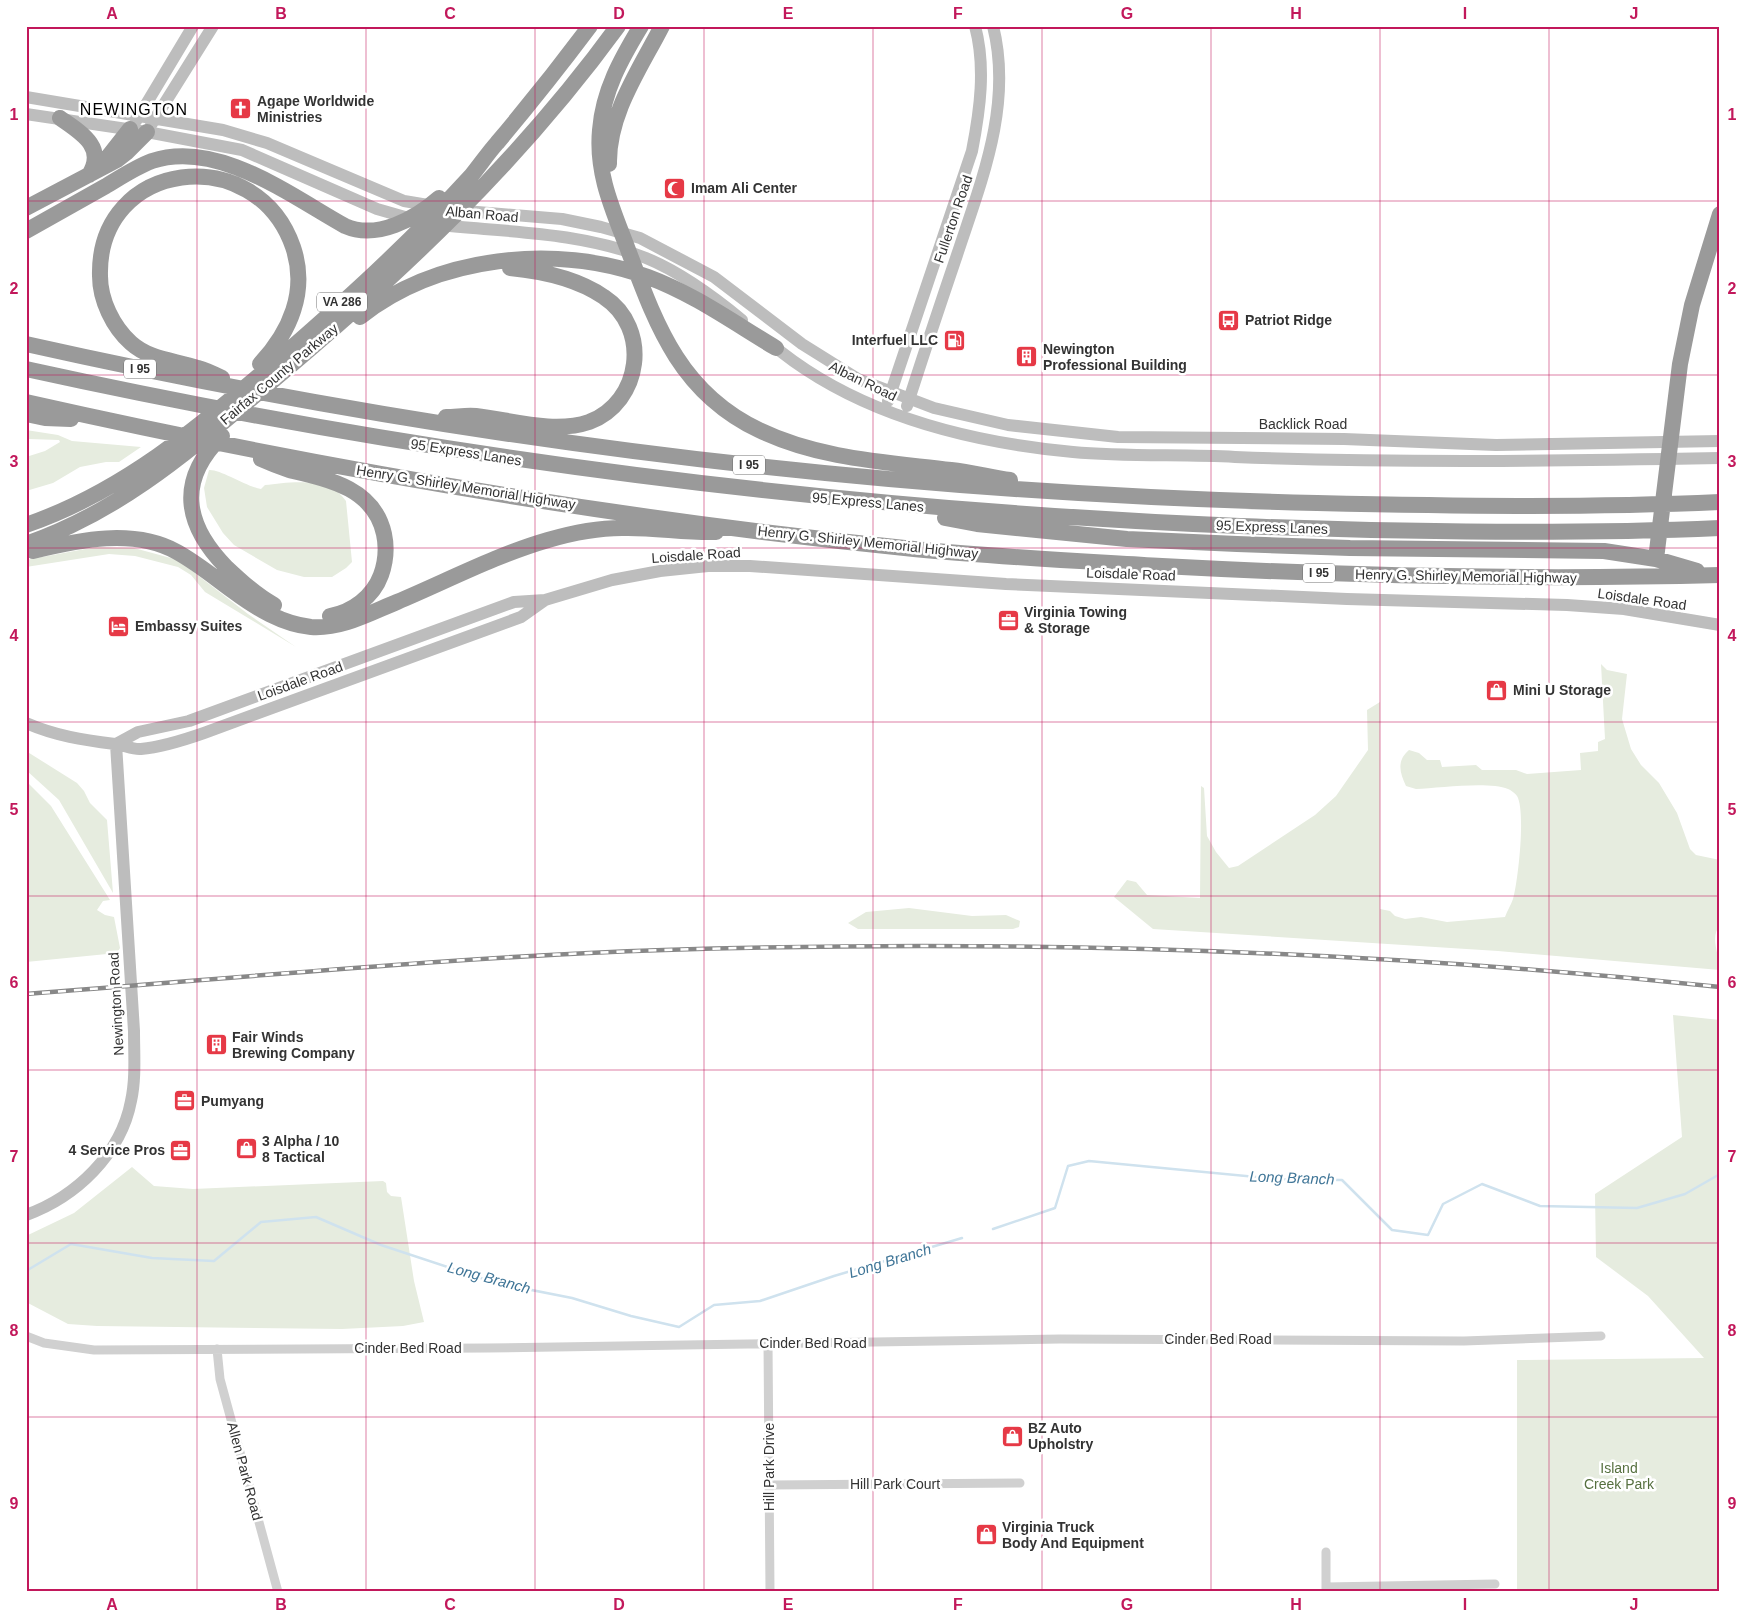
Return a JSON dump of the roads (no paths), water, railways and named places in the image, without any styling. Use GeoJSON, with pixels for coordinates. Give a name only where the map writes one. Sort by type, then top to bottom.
{"type":"FeatureCollection","features":[{"type":"Feature","properties":{"kind":"highway"},"geometry":{"type":"LineString","coordinates":[[26,231],[146,163],[166,158],[183,157],[212,160],[258,176],[350,228],[374,230],[393,225],[447,201],[467,169],[495,145],[539,94],[590,26]]}},
{"type":"Feature","properties":{"kind":"highway","name":"Fairfax County Parkway"},"geometry":{"type":"LineString","coordinates":[[26,525],[66,510],[114,485],[162,454],[269,370],[296,361],[434,230],[472,200],[551,113],[618,26]]}},
{"type":"Feature","properties":{"kind":"highway"},"geometry":{"type":"LineString","coordinates":[[641,26],[616,70],[602,110],[600,161],[624,240],[650,310],[672,353],[694,382],[723,408],[770,435],[850,458],[953,470],[1091,494]]}},
{"type":"Feature","properties":{"kind":"highway"},"geometry":{"type":"LineString","coordinates":[[614,210],[609,169],[614,126],[620,108],[662,26]]}},
{"type":"Feature","properties":{"kind":"highway"},"geometry":{"type":"LineString","coordinates":[[60,118],[81,132],[92,145],[95,164],[89,175]]}},
{"type":"Feature","properties":{"kind":"highway"},"geometry":{"type":"LineString","coordinates":[[89,175],[105,162],[134,123]]}},
{"type":"Feature","properties":{"kind":"highway"},"geometry":{"type":"LineString","coordinates":[[26,208],[126,153],[151,125]]}},
{"type":"Feature","properties":{"kind":"highway"},"geometry":{"type":"LineString","coordinates":[[224,444],[288,470],[316,475],[336,482],[352,490],[366,502],[383,530],[386,554],[379,579],[363,600],[349,610],[332,615],[305,615],[274,605],[244,584],[215,554],[194,521],[190,506],[191,489],[201,463],[218,440],[242,417],[269,370],[283,336],[297,298],[299,278],[296,256],[279,218],[256,196],[240,186],[221,179],[201,176],[181,177],[147,188],[132,199],[120,213],[109,230],[102,249],[101,289],[112,318],[131,343],[148,354],[197,367],[254,391]]}},
{"type":"Feature","properties":{"kind":"highway","name":"Fairfax County Parkway"},"geometry":{"type":"LineString","coordinates":[[26,544],[61,531],[106,509],[149,482],[180,458],[269,370],[416,233],[447,201]]}},
{"type":"Feature","properties":{"kind":"highway"},"geometry":{"type":"LineString","coordinates":[[1656,559],[1680,364],[1692,306],[1720,214]]}},
{"type":"Feature","properties":{"kind":"highway"},"geometry":{"type":"LineString","coordinates":[[296,361],[338,335],[373,307],[403,288],[429,277],[511,261],[560,260],[594,263],[634,272],[690,296],[776,348]]}},
{"type":"Feature","properties":{"kind":"highway"},"geometry":{"type":"LineString","coordinates":[[408,418],[474,416],[536,425],[582,424],[607,412],[618,402],[629,386],[635,363],[633,339],[622,315],[604,297],[579,284],[540,273],[515,269],[473,267]]}},
{"type":"Feature","properties":{"kind":"highway","name":"I 95"},"geometry":{"type":"LineString","coordinates":[[26,344],[254,391],[408,418],[601,447],[756,466],[914,482],[1237,502],[1419,506],[1602,506],[1720,502]]}},
{"type":"Feature","properties":{"kind":"highway","name":"95 Express Lanes"},"geometry":{"type":"LineString","coordinates":[[26,369],[183,402],[431,447],[614,473],[832,499],[1011,514],[1347,530],[1541,533],[1720,528]]}},
{"type":"Feature","properties":{"kind":"highway","name":"Henry G. Shirley Memorial Highway"},"geometry":{"type":"LineString","coordinates":[[26,402],[224,444],[473,489],[804,537],[983,554],[1293,572],[1552,578],[1720,577]]}},
{"type":"Feature","properties":{"kind":"highway"},"geometry":{"type":"LineString","coordinates":[[26,414],[45,418],[112,421]]}},
{"type":"Feature","properties":{"kind":"highway"},"geometry":{"type":"LineString","coordinates":[[832,499],[977,524],[1127,538],[1350,548],[1604,550],[1656,559],[1720,577]]}},
{"type":"Feature","properties":{"kind":"highway"},"geometry":{"type":"LineString","coordinates":[[26,519],[66,510]]}},
{"type":"Feature","properties":{"kind":"highway"},"geometry":{"type":"LineString","coordinates":[[26,553],[74,542],[104,538],[158,544],[186,558],[267,613],[304,626],[322,627],[356,619],[528,547],[573,534],[624,528],[690,533],[759,530]]}},
{"type":"Feature","properties":{"kind":"main road"},"geometry":{"type":"LineString","coordinates":[[134,123],[193,26]]}},
{"type":"Feature","properties":{"kind":"main road"},"geometry":{"type":"LineString","coordinates":[[151,125],[213,26]]}},
{"type":"Feature","properties":{"kind":"main road","name":"Fullerton Road"},"geometry":{"type":"LineString","coordinates":[[885,409],[972,151],[979,109],[981,81],[980,50],[975,26]]}},
{"type":"Feature","properties":{"kind":"main road","name":"Fullerton Road"},"geometry":{"type":"LineString","coordinates":[[904,416],[988,162],[996,120],[999,88],[998,58],[993,26]]}},
{"type":"Feature","properties":{"kind":"main road","name":"Alban Road"},"geometry":{"type":"LineString","coordinates":[[26,97],[134,123]]}},
{"type":"Feature","properties":{"kind":"main road","name":"Alban Road"},"geometry":{"type":"LineString","coordinates":[[26,114],[222,130],[267,143],[404,201],[447,201],[562,219],[640,238],[714,277],[816,354],[851,375],[891,393]]}},
{"type":"Feature","properties":{"kind":"main road","name":"Alban Road"},"geometry":{"type":"LineString","coordinates":[[151,125],[242,150],[376,209],[434,230],[593,242],[646,258],[684,278],[722,304],[776,348],[828,382],[904,416]]}},
{"type":"Feature","properties":{"kind":"main road","name":"Backlick Road"},"geometry":{"type":"LineString","coordinates":[[891,393],[953,413],[1008,425],[1118,437],[1344,439],[1496,444],[1720,441]]}},
{"type":"Feature","properties":{"kind":"main road"},"geometry":{"type":"LineString","coordinates":[[904,416],[973,436],[1083,452],[1402,462],[1720,458]]}},
{"type":"Feature","properties":{"kind":"main road","name":"Loisdale Road"},"geometry":{"type":"LineString","coordinates":[[26,723],[65,737],[139,749],[198,735],[521,617],[545,600],[635,575],[708,566],[737,566],[1006,584],[1347,599],[1567,605],[1624,610],[1720,625]]}},
{"type":"Feature","properties":{"kind":"main road","name":"Newington Road"},"geometry":{"type":"LineString","coordinates":[[26,1215],[68,1194],[105,1158],[116,1142],[132,1100],[134,1031],[116,744]]}},
{"type":"Feature","properties":{"kind":"street","name":"Cinder Bed Road"},"geometry":{"type":"LineString","coordinates":[[26,1336],[44,1343],[78,1349],[479,1348],[1060,1339],[1464,1341],[1601,1336]]}},
{"type":"Feature","properties":{"kind":"street","name":"Hill Park Drive"},"geometry":{"type":"LineString","coordinates":[[768,1343],[770,1592]]}},
{"type":"Feature","properties":{"kind":"street","name":"Allen Park Road"},"geometry":{"type":"LineString","coordinates":[[217,1349],[220,1379],[278,1592]]}},
{"type":"Feature","properties":{"kind":"street","name":"Hill Park Court"},"geometry":{"type":"LineString","coordinates":[[770,1485],[1020,1483]]}},
{"type":"Feature","properties":{"kind":"street"},"geometry":{"type":"LineString","coordinates":[[1326,1552],[1326,1590],[1458,1588],[1495,1584]]}},
{"type":"Feature","properties":{"kind":"waterway","name":"Long Branch"},"geometry":{"type":"LineString","coordinates":[[993,1229],[1055,1208],[1068,1166],[1089,1161],[1276,1179],[1342,1180],[1392,1230],[1428,1235],[1443,1204],[1482,1184],[1540,1206],[1637,1208],[1685,1194],[1720,1174]]}},
{"type":"Feature","properties":{"kind":"waterway","name":"Long Branch"},"geometry":{"type":"LineString","coordinates":[[26,1271],[71,1244],[152,1258],[214,1261],[261,1222],[316,1217],[381,1245],[496,1283],[572,1298],[631,1316],[679,1327],[714,1305],[760,1301],[834,1276],[962,1238]]}},
{"type":"Feature","properties":{"kind":"railway"},"geometry":{"type":"LineString","coordinates":[[26,994],[425,963],[584,953],[796,947],[929,946],[1061,947],[1325,956],[1588,974],[1720,987]]}},
{"type":"Feature","properties":{"kind":"place","name":"Agape Worldwide Ministries"},"geometry":{"type":"Point","coordinates":[241,109]}},
{"type":"Feature","properties":{"kind":"place","name":"Imam Ali Center"},"geometry":{"type":"Point","coordinates":[675,188]}},
{"type":"Feature","properties":{"kind":"place","name":"Patriot Ridge"},"geometry":{"type":"Point","coordinates":[1229,320]}},
{"type":"Feature","properties":{"kind":"place","name":"Interfuel LLC"},"geometry":{"type":"Point","coordinates":[954,340]}},
{"type":"Feature","properties":{"kind":"place","name":"Newington Professional Building"},"geometry":{"type":"Point","coordinates":[1027,357]}},
{"type":"Feature","properties":{"kind":"place","name":"Virginia Towing & Storage"},"geometry":{"type":"Point","coordinates":[1008,620]}},
{"type":"Feature","properties":{"kind":"place","name":"Embassy Suites"},"geometry":{"type":"Point","coordinates":[119,626]}},
{"type":"Feature","properties":{"kind":"place","name":"Mini U Storage"},"geometry":{"type":"Point","coordinates":[1497,690]}},
{"type":"Feature","properties":{"kind":"place","name":"Fair Winds Brewing Company"},"geometry":{"type":"Point","coordinates":[216,1045]}},
{"type":"Feature","properties":{"kind":"place","name":"Pumyang"},"geometry":{"type":"Point","coordinates":[185,1101]}},
{"type":"Feature","properties":{"kind":"place","name":"3 Alpha / 10 8 Tactical"},"geometry":{"type":"Point","coordinates":[246,1149]}},
{"type":"Feature","properties":{"kind":"place","name":"4 Service Pros"},"geometry":{"type":"Point","coordinates":[181,1150]}},
{"type":"Feature","properties":{"kind":"place","name":"BZ Auto Upholstry"},"geometry":{"type":"Point","coordinates":[1012,1436]}},
{"type":"Feature","properties":{"kind":"place","name":"Virginia Truck Body And Equipment"},"geometry":{"type":"Point","coordinates":[986,1535]}},
{"type":"Feature","properties":{"kind":"district","name":"NEWINGTON"},"geometry":{"type":"Point","coordinates":[134,109]}},
{"type":"Feature","properties":{"kind":"park label","name":"Island Creek Park"},"geometry":{"type":"Point","coordinates":[1619,1476]}}]}
